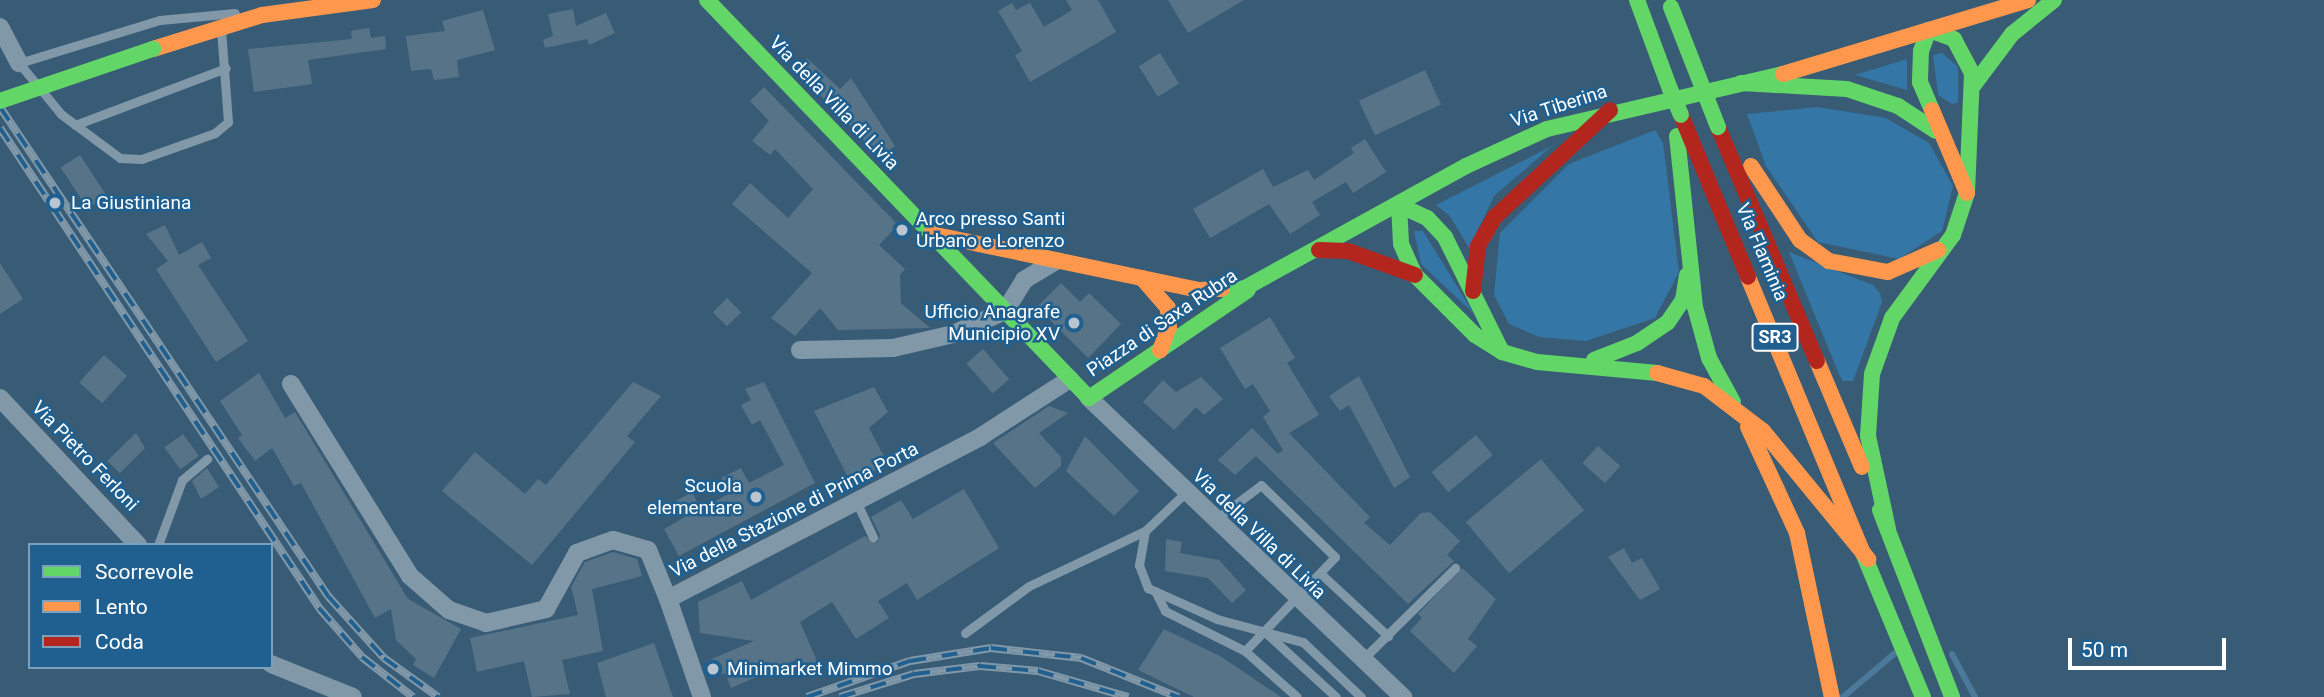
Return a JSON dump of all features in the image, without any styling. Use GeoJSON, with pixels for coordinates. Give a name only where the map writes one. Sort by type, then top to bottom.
{"type":"FeatureCollection","features":[{"type":"Feature","properties":{"kind":"main road"},"geometry":{"type":"LineString","coordinates":[[0,101],[262,15],[373,0]]}},
{"type":"Feature","properties":{"kind":"main road","name":"Via della Villa di Livia"},"geometry":{"type":"LineString","coordinates":[[708,0],[931,234]]}},
{"type":"Feature","properties":{"kind":"main road"},"geometry":{"type":"LineString","coordinates":[[1636,0],[1670,89],[1677,116],[1689,259],[1707,351],[1768,463],[1804,558],[1832,697]]}},
{"type":"Feature","properties":{"kind":"main road","name":"Via Tiberina"},"geometry":{"type":"LineString","coordinates":[[1134,276],[1219,292],[1255,285],[1518,140],[1611,110],[1851,57],[2028,0]]}},
{"type":"Feature","properties":{"kind":"main road"},"geometry":{"type":"LineString","coordinates":[[1973,86],[2012,34],[2054,0]]}},
{"type":"Feature","properties":{"kind":"main road","name":"Via Flaminia"},"geometry":{"type":"LineString","coordinates":[[1670,4],[1718,127],[1888,529]]}},
{"type":"Feature","properties":{"kind":"main road"},"geometry":{"type":"LineString","coordinates":[[1888,529],[1868,436],[1872,373],[1892,318],[1962,217],[1967,193],[1973,86],[1969,64],[1954,39],[1929,30],[1919,73],[1936,131],[1967,193]]}},
{"type":"Feature","properties":{"kind":"main road"},"geometry":{"type":"LineString","coordinates":[[1741,83],[1847,89],[1898,106],[1936,131]]}},
{"type":"Feature","properties":{"kind":"main road"},"geometry":{"type":"LineString","coordinates":[[1475,300],[1474,258],[1488,226],[1531,178],[1611,110]]}},
{"type":"Feature","properties":{"kind":"main road","name":"Via Flaminia"},"geometry":{"type":"LineString","coordinates":[[1677,116],[1868,559]]}},
{"type":"Feature","properties":{"kind":"main road"},"geometry":{"type":"LineString","coordinates":[[1718,127],[1800,240],[1829,261],[1857,270],[1895,271],[1945,244]]}},
{"type":"Feature","properties":{"kind":"main road"},"geometry":{"type":"LineString","coordinates":[[1399,205],[1401,244],[1415,275],[1457,319],[1502,352],[1537,362],[1590,361],[1687,378],[1738,411],[1812,485],[1868,559]]}},
{"type":"Feature","properties":{"kind":"main road"},"geometry":{"type":"LineString","coordinates":[[1399,205],[1440,230],[1502,352]]}},
{"type":"Feature","properties":{"kind":"main road"},"geometry":{"type":"LineString","coordinates":[[931,234],[1134,276],[1168,308],[1169,327],[1160,350]]}},
{"type":"Feature","properties":{"kind":"main road","name":"Piazza di Saxa Rubra"},"geometry":{"type":"LineString","coordinates":[[931,234],[1089,398],[1255,285]]}},
{"type":"Feature","properties":{"kind":"main road"},"geometry":{"type":"LineString","coordinates":[[1319,250],[1348,251],[1415,275]]}},
{"type":"Feature","properties":{"kind":"main road"},"geometry":{"type":"LineString","coordinates":[[1590,361],[1637,343],[1668,322],[1683,299],[1689,259]]}},
{"type":"Feature","properties":{"kind":"main road","name":"SR3"},"geometry":{"type":"LineString","coordinates":[[1888,529],[1952,697]]}},
{"type":"Feature","properties":{"kind":"main road","name":"SR3"},"geometry":{"type":"LineString","coordinates":[[1868,559],[1923,697]]}},
{"type":"Feature","properties":{"kind":"street"},"geometry":{"type":"LineString","coordinates":[[0,27],[19,63]]}},
{"type":"Feature","properties":{"kind":"street"},"geometry":{"type":"LineString","coordinates":[[800,350],[917,345],[1004,311],[1024,280],[1056,261]]}},
{"type":"Feature","properties":{"kind":"street","name":"Via della Stazione di Prima Porta"},"geometry":{"type":"LineString","coordinates":[[291,384],[403,567],[449,610],[486,623],[541,611],[552,603],[577,554],[613,541],[648,550],[668,599],[980,437],[1070,379]]}},
{"type":"Feature","properties":{"kind":"street","name":"Via Pietro Ferloni"},"geometry":{"type":"LineString","coordinates":[[0,398],[136,543]]}},
{"type":"Feature","properties":{"kind":"street","name":"Via della Villa di Livia"},"geometry":{"type":"LineString","coordinates":[[1089,398],[1296,600],[1403,697]]}},
{"type":"Feature","properties":{"kind":"street"},"geometry":{"type":"LineString","coordinates":[[668,599],[702,697]]}},
{"type":"Feature","properties":{"kind":"street"},"geometry":{"type":"LineString","coordinates":[[273,665],[353,697]]}},
{"type":"Feature","properties":{"kind":"lane"},"geometry":{"type":"LineString","coordinates":[[221,28],[230,114],[215,133],[126,160],[75,125],[40,93],[19,63],[173,17],[262,15]]}},
{"type":"Feature","properties":{"kind":"lane"},"geometry":{"type":"LineString","coordinates":[[75,125],[226,68]]}},
{"type":"Feature","properties":{"kind":"lane"},"geometry":{"type":"LineString","coordinates":[[159,543],[182,480],[207,459]]}},
{"type":"Feature","properties":{"kind":"lane"},"geometry":{"type":"LineString","coordinates":[[1214,521],[1261,485],[1335,557],[1245,651]]}},
{"type":"Feature","properties":{"kind":"lane"},"geometry":{"type":"LineString","coordinates":[[965,634],[1029,586],[1145,531],[1186,492]]}},
{"type":"Feature","properties":{"kind":"lane"},"geometry":{"type":"LineString","coordinates":[[857,503],[873,537]]}},
{"type":"Feature","properties":{"kind":"lane"},"geometry":{"type":"LineString","coordinates":[[1145,531],[1140,570],[1165,611],[1245,651],[1297,697]]}},
{"type":"Feature","properties":{"kind":"lane"},"geometry":{"type":"LineString","coordinates":[[1362,660],[1455,568]]}},
{"type":"Feature","properties":{"kind":"lane"},"geometry":{"type":"LineString","coordinates":[[1320,573],[1388,636]]}},
{"type":"Feature","properties":{"kind":"lane"},"geometry":{"type":"LineString","coordinates":[[1155,591],[1217,619],[1303,642],[1361,697]]}},
{"type":"Feature","properties":{"kind":"lane"},"geometry":{"type":"LineString","coordinates":[[1264,631],[1336,697]]}},
{"type":"Feature","properties":{"kind":"shaded area"},"geometry":{"type":"Polygon","coordinates":[[[1942,53],[1958,67],[1958,102],[1952,104],[1938,95],[1933,55],[1942,53]]]}},
{"type":"Feature","properties":{"kind":"shaded area"},"geometry":{"type":"Polygon","coordinates":[[[1907,59],[1907,90],[1855,75],[1907,59]]]}},
{"type":"Feature","properties":{"kind":"shaded area"},"geometry":{"type":"Polygon","coordinates":[[[1817,107],[1886,118],[1929,143],[1953,186],[1942,231],[1899,259],[1818,242],[1766,166],[1747,114],[1817,107]]]}},
{"type":"Feature","properties":{"kind":"shaded area"},"geometry":{"type":"Polygon","coordinates":[[[1655,130],[1663,143],[1679,272],[1655,318],[1586,341],[1539,337],[1509,324],[1494,295],[1500,233],[1569,164],[1655,130]]]}},
{"type":"Feature","properties":{"kind":"shaded area"},"geometry":{"type":"Polygon","coordinates":[[[1552,146],[1494,196],[1469,248],[1450,216],[1436,205],[1552,146]]]}},
{"type":"Feature","properties":{"kind":"shaded area"},"geometry":{"type":"Polygon","coordinates":[[[1414,231],[1423,231],[1474,314],[1421,264],[1414,231]]]}},
{"type":"Feature","properties":{"kind":"shaded area"},"geometry":{"type":"Polygon","coordinates":[[[1789,252],[1873,285],[1880,293],[1882,302],[1853,381],[1843,381],[1839,374],[1789,252]]]}},
{"type":"Feature","properties":{"kind":"building"},"geometry":{"type":"Polygon","coordinates":[[[1066,0],[1098,0],[1116,32],[1030,82],[1015,55],[1022,51],[998,11],[1012,3],[1016,10],[1030,3],[1044,27],[1072,10],[1066,0]]]}},
{"type":"Feature","properties":{"kind":"building"},"geometry":{"type":"Polygon","coordinates":[[[1168,0],[1244,0],[1188,33],[1168,0]]]}},
{"type":"Feature","properties":{"kind":"building"},"geometry":{"type":"Polygon","coordinates":[[[573,9],[576,26],[606,13],[615,33],[589,45],[587,39],[545,48],[543,40],[553,36],[548,14],[573,9]]]}},
{"type":"Feature","properties":{"kind":"building"},"geometry":{"type":"Polygon","coordinates":[[[483,10],[495,50],[457,60],[459,77],[434,80],[431,69],[411,71],[406,36],[445,31],[442,21],[483,10]]]}},
{"type":"Feature","properties":{"kind":"building"},"geometry":{"type":"Polygon","coordinates":[[[369,28],[371,38],[385,36],[386,49],[308,60],[312,84],[254,92],[248,49],[352,39],[351,31],[369,28]]]}},
{"type":"Feature","properties":{"kind":"building"},"geometry":{"type":"Polygon","coordinates":[[[1160,53],[1179,84],[1158,97],[1139,66],[1160,53]]]}},
{"type":"Feature","properties":{"kind":"building"},"geometry":{"type":"Polygon","coordinates":[[[807,58],[840,89],[851,78],[895,146],[880,157],[796,70],[807,58]]]}},
{"type":"Feature","properties":{"kind":"building"},"geometry":{"type":"Polygon","coordinates":[[[1425,70],[1441,104],[1375,135],[1359,101],[1425,70]]]}},
{"type":"Feature","properties":{"kind":"building"},"geometry":{"type":"Polygon","coordinates":[[[764,87],[898,225],[879,245],[905,269],[900,275],[901,303],[930,328],[838,330],[820,308],[795,336],[771,318],[812,273],[732,204],[750,183],[788,218],[813,189],[775,149],[770,155],[752,141],[769,121],[750,101],[764,87]]]}},
{"type":"Feature","properties":{"kind":"building"},"geometry":{"type":"Polygon","coordinates":[[[1365,139],[1386,172],[1353,193],[1346,182],[1312,202],[1320,215],[1290,234],[1269,204],[1210,238],[1193,209],[1263,169],[1273,187],[1308,170],[1314,180],[1354,153],[1351,148],[1365,139]]]}},
{"type":"Feature","properties":{"kind":"building"},"geometry":{"type":"Polygon","coordinates":[[[80,155],[107,196],[87,209],[61,168],[80,155]]]}},
{"type":"Feature","properties":{"kind":"building"},"geometry":{"type":"Polygon","coordinates":[[[165,225],[179,255],[202,242],[211,258],[198,265],[248,341],[216,362],[156,269],[168,261],[146,234],[165,225]]]}},
{"type":"Feature","properties":{"kind":"building"},"geometry":{"type":"Polygon","coordinates":[[[0,263],[23,299],[0,314],[0,263]]]}},
{"type":"Feature","properties":{"kind":"building","name":"Ufficio Anagrafe Municipio XV"},"geometry":{"type":"Polygon","coordinates":[[[1061,283],[1080,302],[1089,293],[1121,324],[1088,358],[1037,307],[1061,283]]]}},
{"type":"Feature","properties":{"kind":"building"},"geometry":{"type":"Polygon","coordinates":[[[727,298],[741,312],[727,326],[713,312],[727,298]]]}},
{"type":"Feature","properties":{"kind":"building"},"geometry":{"type":"Polygon","coordinates":[[[1270,317],[1295,358],[1287,363],[1319,415],[1289,433],[1370,517],[1364,523],[1390,545],[1421,513],[1430,512],[1460,541],[1447,555],[1454,561],[1408,604],[1256,456],[1235,475],[1218,460],[1252,428],[1278,454],[1283,450],[1263,417],[1270,411],[1253,384],[1245,389],[1220,348],[1270,317]]]}},
{"type":"Feature","properties":{"kind":"building"},"geometry":{"type":"Polygon","coordinates":[[[983,349],[1009,379],[993,394],[966,363],[983,349]]]}},
{"type":"Feature","properties":{"kind":"building"},"geometry":{"type":"Polygon","coordinates":[[[104,355],[127,376],[102,403],[79,382],[104,355]]]}},
{"type":"Feature","properties":{"kind":"building"},"geometry":{"type":"Polygon","coordinates":[[[259,373],[285,418],[295,412],[408,599],[461,629],[434,678],[413,665],[416,659],[396,640],[391,609],[375,618],[301,483],[294,486],[272,448],[255,461],[238,438],[242,435],[220,401],[259,373]]]}},
{"type":"Feature","properties":{"kind":"building"},"geometry":{"type":"Polygon","coordinates":[[[1359,376],[1410,477],[1394,488],[1349,405],[1340,411],[1329,396],[1359,376]]]}},
{"type":"Feature","properties":{"kind":"building"},"geometry":{"type":"Polygon","coordinates":[[[1201,377],[1223,399],[1204,415],[1196,407],[1174,430],[1143,402],[1163,380],[1176,392],[1201,377]]]}},
{"type":"Feature","properties":{"kind":"building"},"geometry":{"type":"Polygon","coordinates":[[[633,382],[661,396],[627,436],[635,442],[532,565],[442,491],[475,452],[525,494],[538,479],[546,485],[633,382]]]}},
{"type":"Feature","properties":{"kind":"building","name":"Scuola elementare"},"geometry":{"type":"Polygon","coordinates":[[[764,382],[815,483],[679,556],[664,529],[685,517],[676,501],[692,492],[701,509],[730,493],[721,478],[741,468],[749,483],[784,465],[760,420],[752,425],[741,405],[751,400],[745,389],[764,382]]]}},
{"type":"Feature","properties":{"kind":"building"},"geometry":{"type":"Polygon","coordinates":[[[874,387],[888,412],[869,428],[888,464],[851,483],[814,411],[874,387]]]}},
{"type":"Feature","properties":{"kind":"building"},"geometry":{"type":"Polygon","coordinates":[[[1049,406],[1068,413],[1039,433],[1061,457],[1061,466],[1035,488],[993,443],[1049,406]]]}},
{"type":"Feature","properties":{"kind":"building"},"geometry":{"type":"Polygon","coordinates":[[[136,433],[145,448],[120,473],[107,461],[136,433]]]}},
{"type":"Feature","properties":{"kind":"building"},"geometry":{"type":"Polygon","coordinates":[[[183,434],[199,456],[180,469],[164,448],[183,434]]]}},
{"type":"Feature","properties":{"kind":"building"},"geometry":{"type":"Polygon","coordinates":[[[1476,435],[1493,455],[1448,492],[1432,472],[1476,435]]]}},
{"type":"Feature","properties":{"kind":"building"},"geometry":{"type":"Polygon","coordinates":[[[1085,436],[1139,491],[1114,516],[1066,471],[1085,436]]]}},
{"type":"Feature","properties":{"kind":"building"},"geometry":{"type":"Polygon","coordinates":[[[1598,446],[1620,466],[1605,483],[1583,463],[1598,446]]]}},
{"type":"Feature","properties":{"kind":"building"},"geometry":{"type":"Polygon","coordinates":[[[1541,459],[1584,510],[1509,573],[1466,522],[1541,459]]]}},
{"type":"Feature","properties":{"kind":"building"},"geometry":{"type":"Polygon","coordinates":[[[207,468],[219,487],[201,499],[192,481],[207,468]]]}},
{"type":"Feature","properties":{"kind":"building"},"geometry":{"type":"Polygon","coordinates":[[[964,489],[999,548],[917,600],[907,583],[878,601],[889,618],[856,639],[832,602],[800,622],[818,663],[803,670],[798,659],[731,688],[725,673],[714,677],[707,661],[754,641],[700,633],[698,602],[742,581],[751,600],[865,536],[877,543],[880,535],[871,517],[901,500],[913,519],[964,489]]]}},
{"type":"Feature","properties":{"kind":"building"},"geometry":{"type":"Polygon","coordinates":[[[1166,539],[1182,542],[1180,553],[1219,560],[1246,590],[1232,603],[1208,578],[1165,571],[1166,539]]]}},
{"type":"Feature","properties":{"kind":"building"},"geometry":{"type":"Polygon","coordinates":[[[1624,548],[1632,563],[1642,558],[1660,589],[1640,600],[1608,557],[1624,548]]]}},
{"type":"Feature","properties":{"kind":"building"},"geometry":{"type":"Polygon","coordinates":[[[613,552],[637,559],[642,576],[592,589],[603,651],[562,660],[570,694],[532,697],[524,661],[477,672],[470,638],[578,615],[571,587],[585,562],[613,552]]]}},
{"type":"Feature","properties":{"kind":"building"},"geometry":{"type":"Polygon","coordinates":[[[1462,568],[1496,599],[1468,639],[1477,646],[1454,673],[1410,631],[1422,618],[1418,614],[1462,568]]]}},
{"type":"Feature","properties":{"kind":"building"},"geometry":{"type":"Polygon","coordinates":[[[1164,629],[1220,656],[1281,697],[1194,697],[1138,670],[1164,629]]]}},
{"type":"Feature","properties":{"kind":"building"},"geometry":{"type":"Polygon","coordinates":[[[654,643],[673,697],[606,697],[597,663],[654,643]]]}},
{"type":"Feature","properties":{"kind":"waterway"},"geometry":{"type":"LineString","coordinates":[[1843,697],[1895,653]]}},
{"type":"Feature","properties":{"kind":"waterway"},"geometry":{"type":"LineString","coordinates":[[1952,654],[1975,697]]}},
{"type":"Feature","properties":{"kind":"railway"},"geometry":{"type":"LineString","coordinates":[[0,107],[328,596],[384,658],[438,697]]}},
{"type":"Feature","properties":{"kind":"railway"},"geometry":{"type":"LineString","coordinates":[[0,128],[320,609],[362,657],[413,697]]}},
{"type":"Feature","properties":{"kind":"railway"},"geometry":{"type":"LineString","coordinates":[[807,697],[910,661],[991,648],[1081,658],[1178,697]]}},
{"type":"Feature","properties":{"kind":"railway"},"geometry":{"type":"LineString","coordinates":[[840,697],[914,674],[980,666],[1038,671],[1128,697]]}},
{"type":"Feature","properties":{"kind":"traffic: fast"},"geometry":{"type":"LineString","coordinates":[[707,0],[1089,398],[1248,290]]}},
{"type":"Feature","properties":{"kind":"traffic: fast"},"geometry":{"type":"LineString","coordinates":[[1637,0],[1670,89]]}},
{"type":"Feature","properties":{"kind":"traffic: fast"},"geometry":{"type":"LineString","coordinates":[[1973,86],[2012,34],[2054,0]]}},
{"type":"Feature","properties":{"kind":"traffic: fast"},"geometry":{"type":"LineString","coordinates":[[1671,7],[1718,127]]}},
{"type":"Feature","properties":{"kind":"traffic: fast"},"geometry":{"type":"LineString","coordinates":[[1888,529],[1868,436],[1872,374],[1892,318],[1953,235],[1967,193],[1972,73],[1954,39],[1929,30],[1921,51],[1920,82],[1932,110]]}},
{"type":"Feature","properties":{"kind":"traffic: fast"},"geometry":{"type":"LineString","coordinates":[[0,101],[153,49]]}},
{"type":"Feature","properties":{"kind":"traffic: fast"},"geometry":{"type":"LineString","coordinates":[[1222,289],[1245,288],[1466,166],[1547,129],[1783,74]]}},
{"type":"Feature","properties":{"kind":"traffic: fast"},"geometry":{"type":"LineString","coordinates":[[1741,83],[1847,89],[1898,106],[1936,131]]}},
{"type":"Feature","properties":{"kind":"traffic: fast"},"geometry":{"type":"LineString","coordinates":[[1670,89],[1681,115]]}},
{"type":"Feature","properties":{"kind":"traffic: fast"},"geometry":{"type":"LineString","coordinates":[[1677,136],[1695,307],[1709,358],[1733,402]]}},
{"type":"Feature","properties":{"kind":"traffic: fast"},"geometry":{"type":"LineString","coordinates":[[1502,352],[1445,237],[1427,218],[1399,205],[1401,244],[1415,275],[1475,335],[1502,352],[1537,362],[1657,373]]}},
{"type":"Feature","properties":{"kind":"traffic: fast"},"geometry":{"type":"LineString","coordinates":[[1594,360],[1637,343],[1668,322],[1683,300],[1687,275]]}},
{"type":"Feature","properties":{"kind":"traffic: fast"},"geometry":{"type":"LineString","coordinates":[[1880,510],[1952,697]]}},
{"type":"Feature","properties":{"kind":"traffic: fast"},"geometry":{"type":"LineString","coordinates":[[1863,553],[1923,697]]}},
{"type":"Feature","properties":{"kind":"traffic: slow"},"geometry":{"type":"LineString","coordinates":[[153,49],[262,15],[373,0]]}},
{"type":"Feature","properties":{"kind":"traffic: slow"},"geometry":{"type":"LineString","coordinates":[[1783,74],[2028,0]]}},
{"type":"Feature","properties":{"kind":"traffic: slow"},"geometry":{"type":"LineString","coordinates":[[1932,110],[1967,193]]}},
{"type":"Feature","properties":{"kind":"traffic: slow"},"geometry":{"type":"LineString","coordinates":[[1751,166],[1800,240],[1829,261],[1888,272],[1938,250]]}},
{"type":"Feature","properties":{"kind":"traffic: slow"},"geometry":{"type":"LineString","coordinates":[[931,234],[1200,290],[1222,289]]}},
{"type":"Feature","properties":{"kind":"traffic: slow"},"geometry":{"type":"LineString","coordinates":[[1748,277],[1863,553]]}},
{"type":"Feature","properties":{"kind":"traffic: slow"},"geometry":{"type":"LineString","coordinates":[[1142,278],[1168,308],[1169,327],[1160,350]]}},
{"type":"Feature","properties":{"kind":"traffic: slow"},"geometry":{"type":"LineString","coordinates":[[1817,361],[1862,467]]}},
{"type":"Feature","properties":{"kind":"traffic: slow"},"geometry":{"type":"LineString","coordinates":[[1657,373],[1704,386],[1763,431],[1868,559]]}},
{"type":"Feature","properties":{"kind":"traffic: slow"},"geometry":{"type":"LineString","coordinates":[[1748,427],[1797,533],[1832,697]]}},
{"type":"Feature","properties":{"kind":"traffic: jam"},"geometry":{"type":"LineString","coordinates":[[1473,291],[1478,246],[1495,217],[1610,110]]}},
{"type":"Feature","properties":{"kind":"traffic: jam"},"geometry":{"type":"LineString","coordinates":[[1681,115],[1748,277]]}},
{"type":"Feature","properties":{"kind":"traffic: jam"},"geometry":{"type":"LineString","coordinates":[[1718,127],[1817,361]]}},
{"type":"Feature","properties":{"kind":"traffic: jam"},"geometry":{"type":"LineString","coordinates":[[1319,250],[1348,251],[1415,275]]}},
{"type":"Feature","properties":{"kind":"place","name":"La Giustiniana"},"geometry":{"type":"Point","coordinates":[55,203]}},
{"type":"Feature","properties":{"kind":"place","name":"Arco presso Santi Urbano e Lorenzo"},"geometry":{"type":"Point","coordinates":[902,230]}},
{"type":"Feature","properties":{"kind":"place","name":"Ufficio Anagrafe Municipio XV"},"geometry":{"type":"Point","coordinates":[1074,323]}},
{"type":"Feature","properties":{"kind":"place","name":"Scuola elementare"},"geometry":{"type":"Point","coordinates":[756,497]}},
{"type":"Feature","properties":{"kind":"place","name":"Minimarket Mimmo"},"geometry":{"type":"Point","coordinates":[713,669]}}]}
